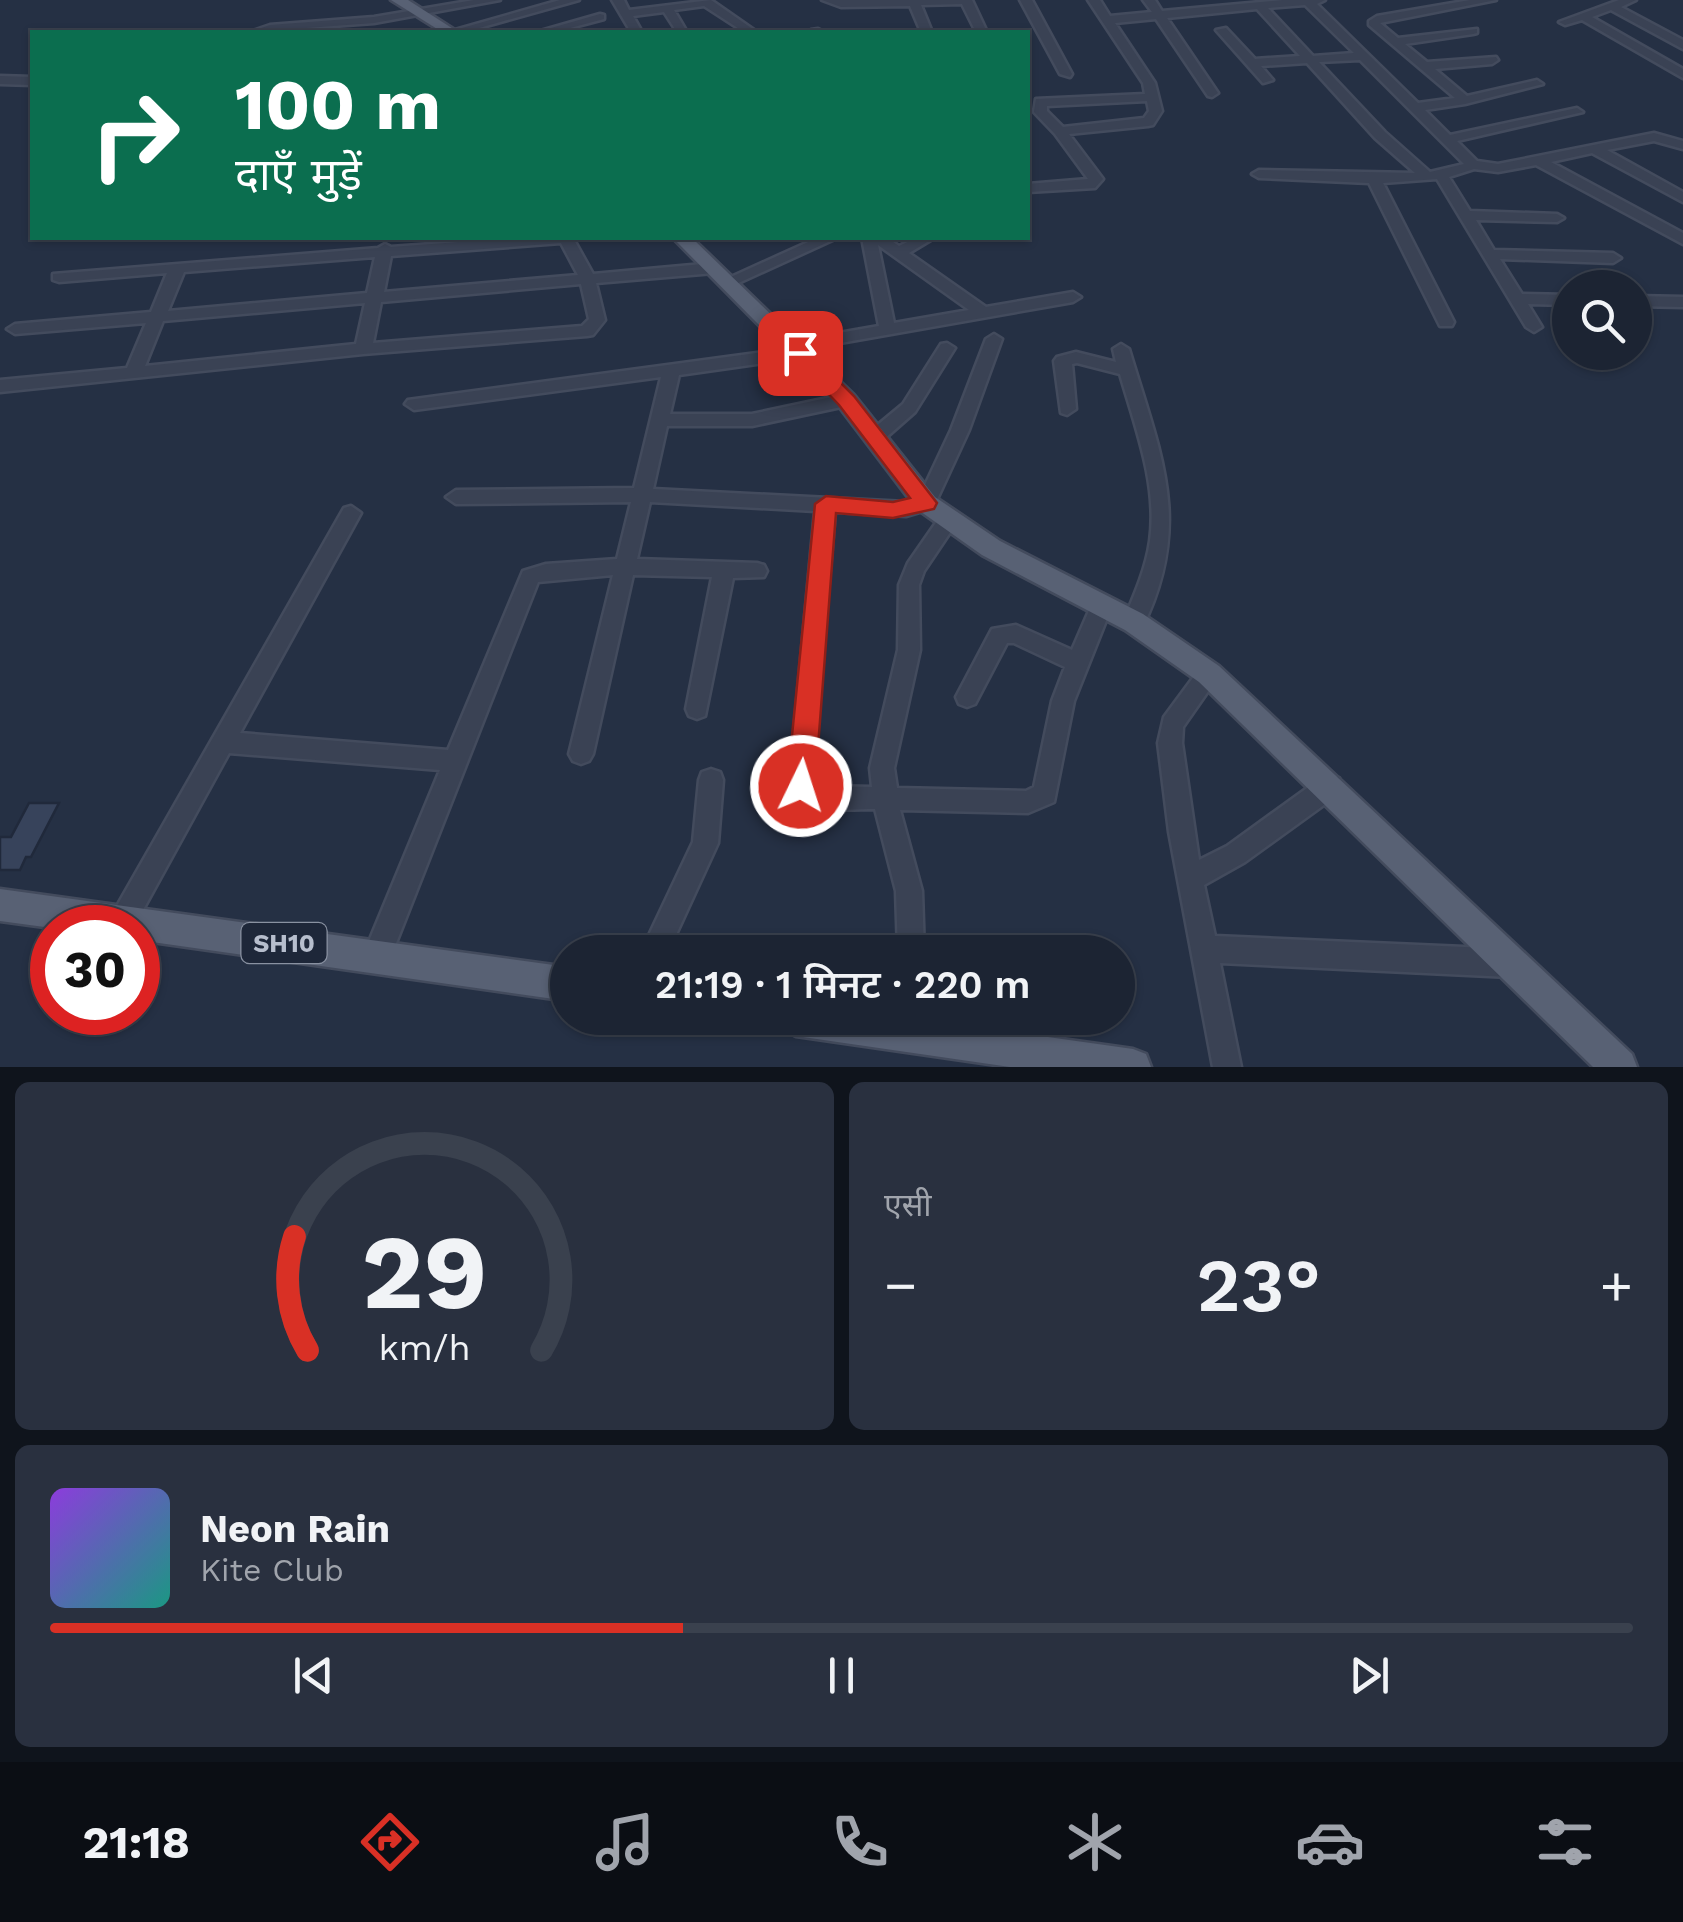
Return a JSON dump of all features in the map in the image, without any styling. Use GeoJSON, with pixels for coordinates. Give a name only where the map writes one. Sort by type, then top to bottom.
{"type":"FeatureCollection","features":[{"type":"Feature","properties":{"kind":"main road"},"geometry":{"type":"LineString","coordinates":[[398,0],[449,30]]}},
{"type":"Feature","properties":{"kind":"main road"},"geometry":{"type":"LineString","coordinates":[[684,240],[846,400],[937,511],[991,548],[1134,622],[1209,674],[1619,1067]]}},
{"type":"Feature","properties":{"kind":"main road","name":"SH10"},"geometry":{"type":"LineString","coordinates":[[0,905],[30,909]]}},
{"type":"Feature","properties":{"kind":"main road","name":"SH10"},"geometry":{"type":"LineString","coordinates":[[160,927],[550,981]]}},
{"type":"Feature","properties":{"kind":"main road"},"geometry":{"type":"LineString","coordinates":[[960,1035],[1133,1067]]}},
{"type":"Feature","properties":{"kind":"street"},"geometry":{"type":"LineString","coordinates":[[263,30],[420,14],[494,0]]}},
{"type":"Feature","properties":{"kind":"street"},"geometry":{"type":"LineString","coordinates":[[460,30],[573,0]]}},
{"type":"Feature","properties":{"kind":"street"},"geometry":{"type":"LineString","coordinates":[[618,0],[635,30]]}},
{"type":"Feature","properties":{"kind":"street"},"geometry":{"type":"LineString","coordinates":[[828,0],[840,4],[966,0],[980,30]]}},
{"type":"Feature","properties":{"kind":"street"},"geometry":{"type":"LineString","coordinates":[[1026,0],[1066,74]]}},
{"type":"Feature","properties":{"kind":"street"},"geometry":{"type":"LineString","coordinates":[[1060,131],[1148,122],[1156,111],[1154,98],[1094,0]]}},
{"type":"Feature","properties":{"kind":"street"},"geometry":{"type":"LineString","coordinates":[[1149,0],[1212,93]]}},
{"type":"Feature","properties":{"kind":"street"},"geometry":{"type":"LineString","coordinates":[[1210,0],[1220,12]]}},
{"type":"Feature","properties":{"kind":"street"},"geometry":{"type":"LineString","coordinates":[[1575,0],[1606,9],[1683,46]]}},
{"type":"Feature","properties":{"kind":"street"},"geometry":{"type":"LineString","coordinates":[[1564,22],[1630,0]]}},
{"type":"Feature","properties":{"kind":"street"},"geometry":{"type":"LineString","coordinates":[[626,14],[704,1],[748,30]]}},
{"type":"Feature","properties":{"kind":"street"},"geometry":{"type":"LineString","coordinates":[[1106,20],[1315,1],[1448,139],[1469,167]]}},
{"type":"Feature","properties":{"kind":"street"},"geometry":{"type":"LineString","coordinates":[[1465,100],[1393,42],[1374,20],[1479,1]]}},
{"type":"Feature","properties":{"kind":"street"},"geometry":{"type":"LineString","coordinates":[[914,2],[925,30]]}},
{"type":"Feature","properties":{"kind":"street"},"geometry":{"type":"LineString","coordinates":[[668,8],[681,30]]}},
{"type":"Feature","properties":{"kind":"street"},"geometry":{"type":"LineString","coordinates":[[1261,8],[1380,135],[1432,174],[1466,215],[1534,327]]}},
{"type":"Feature","properties":{"kind":"street"},"geometry":{"type":"LineString","coordinates":[[520,14],[540,30]]}},
{"type":"Feature","properties":{"kind":"street"},"geometry":{"type":"LineString","coordinates":[[1584,16],[1683,74]]}},
{"type":"Feature","properties":{"kind":"street"},"geometry":{"type":"LineString","coordinates":[[551,30],[600,17]]}},
{"type":"Feature","properties":{"kind":"street"},"geometry":{"type":"LineString","coordinates":[[1222,30],[1266,80]]}},
{"type":"Feature","properties":{"kind":"street"},"geometry":{"type":"LineString","coordinates":[[1393,42],[1473,31]]}},
{"type":"Feature","properties":{"kind":"street"},"geometry":{"type":"LineString","coordinates":[[1251,62],[1364,56]]}},
{"type":"Feature","properties":{"kind":"street"},"geometry":{"type":"LineString","coordinates":[[1422,66],[1492,60]]}},
{"type":"Feature","properties":{"kind":"street"},"geometry":{"type":"LineString","coordinates":[[0,80],[30,80]]}},
{"type":"Feature","properties":{"kind":"street"},"geometry":{"type":"LineString","coordinates":[[1415,107],[1536,84]]}},
{"type":"Feature","properties":{"kind":"street"},"geometry":{"type":"LineString","coordinates":[[1035,187],[1095,182],[1060,131],[1040,112],[1041,102],[1154,98]]}},
{"type":"Feature","properties":{"kind":"street"},"geometry":{"type":"LineString","coordinates":[[1448,139],[1577,112]]}},
{"type":"Feature","properties":{"kind":"street"},"geometry":{"type":"LineString","coordinates":[[1260,174],[1374,178],[1469,167],[1498,168],[1654,137],[1683,145]]}},
{"type":"Feature","properties":{"kind":"street"},"geometry":{"type":"LineString","coordinates":[[1596,150],[1683,198]]}},
{"type":"Feature","properties":{"kind":"street"},"geometry":{"type":"LineString","coordinates":[[1540,161],[1683,239]]}},
{"type":"Feature","properties":{"kind":"street"},"geometry":{"type":"LineString","coordinates":[[1374,178],[1446,322]]}},
{"type":"Feature","properties":{"kind":"street"},"geometry":{"type":"LineString","coordinates":[[1466,215],[1557,218]]}},
{"type":"Feature","properties":{"kind":"street"},"geometry":{"type":"LineString","coordinates":[[59,277],[533,240]]}},
{"type":"Feature","properties":{"kind":"street"},"geometry":{"type":"LineString","coordinates":[[0,386],[363,348],[587,330],[597,320],[587,278],[567,240]]}},
{"type":"Feature","properties":{"kind":"street"},"geometry":{"type":"LineString","coordinates":[[16,329],[587,278],[721,275],[823,240]]}},
{"type":"Feature","properties":{"kind":"street"},"geometry":{"type":"LineString","coordinates":[[868,240],[887,327]]}},
{"type":"Feature","properties":{"kind":"street"},"geometry":{"type":"LineString","coordinates":[[881,240],[982,312]]}},
{"type":"Feature","properties":{"kind":"street"},"geometry":{"type":"LineString","coordinates":[[899,252],[923,240]]}},
{"type":"Feature","properties":{"kind":"street"},"geometry":{"type":"LineString","coordinates":[[363,348],[385,249]]}},
{"type":"Feature","properties":{"kind":"street"},"geometry":{"type":"LineString","coordinates":[[1490,254],[1612,258]]}},
{"type":"Feature","properties":{"kind":"street"},"geometry":{"type":"LineString","coordinates":[[133,374],[178,267]]}},
{"type":"Feature","properties":{"kind":"street"},"geometry":{"type":"LineString","coordinates":[[414,404],[670,372],[796,349],[887,327],[1073,296]]}},
{"type":"Feature","properties":{"kind":"street"},"geometry":{"type":"LineString","coordinates":[[1518,300],[1552,300]]}},
{"type":"Feature","properties":{"kind":"street"},"geometry":{"type":"LineString","coordinates":[[1652,301],[1683,302]]}},
{"type":"Feature","properties":{"kind":"street"},"geometry":{"type":"LineString","coordinates":[[910,935],[909,891],[884,796],[882,768],[908,650],[909,585],[994,339]]}},
{"type":"Feature","properties":{"kind":"street"},"geometry":{"type":"LineString","coordinates":[[875,437],[909,408],[946,348]]}},
{"type":"Feature","properties":{"kind":"street"},"geometry":{"type":"LineString","coordinates":[[1121,348],[1148,442],[1161,530],[1157,560],[1134,622]]}},
{"type":"Feature","properties":{"kind":"street"},"geometry":{"type":"LineString","coordinates":[[1067,409],[1063,360],[1076,358],[1127,370]]}},
{"type":"Feature","properties":{"kind":"street"},"geometry":{"type":"LineString","coordinates":[[581,754],[670,372]]}},
{"type":"Feature","properties":{"kind":"street"},"geometry":{"type":"LineString","coordinates":[[659,420],[752,420],[846,400]]}},
{"type":"Feature","properties":{"kind":"street"},"geometry":{"type":"LineString","coordinates":[[456,497],[642,495],[937,511]]}},
{"type":"Feature","properties":{"kind":"street"},"geometry":{"type":"LineString","coordinates":[[826,504],[801,786],[816,797],[1028,802],[1045,794],[1063,701],[1102,603]]}},
{"type":"Feature","properties":{"kind":"street"},"geometry":{"type":"LineString","coordinates":[[131,905],[351,513]]}},
{"type":"Feature","properties":{"kind":"street"},"geometry":{"type":"LineString","coordinates":[[378,956],[530,577],[545,571],[625,568],[757,572]]}},
{"type":"Feature","properties":{"kind":"street"},"geometry":{"type":"LineString","coordinates":[[698,709],[724,570]]}},
{"type":"Feature","properties":{"kind":"street"},"geometry":{"type":"LineString","coordinates":[[967,696],[1000,635],[1016,634],[1078,664]]}},
{"type":"Feature","properties":{"kind":"street"},"geometry":{"type":"LineString","coordinates":[[1209,674],[1172,724],[1170,742],[1190,879],[1227,1067]]}},
{"type":"Feature","properties":{"kind":"street"},"geometry":{"type":"LineString","coordinates":[[222,742],[455,761]]}},
{"type":"Feature","properties":{"kind":"street"},"geometry":{"type":"LineString","coordinates":[[662,935],[705,843],[711,780]]}},
{"type":"Feature","properties":{"kind":"street"},"geometry":{"type":"LineString","coordinates":[[1190,879],[1217,867],[1330,786]]}},
{"type":"Feature","properties":{"kind":"street"},"geometry":{"type":"LineString","coordinates":[[1204,949],[1512,964]]}},
{"type":"Feature","properties":{"kind":"building"},"geometry":{"type":"Polygon","coordinates":[[[29,803],[59,803],[20,870],[0,870],[0,837],[11,837],[29,803]]]}},
{"type":"Feature","properties":{"kind":"route"},"geometry":{"type":"LineString","coordinates":[[800,353],[846,400],[926,503],[893,510],[826,504],[801,786]]}}]}
